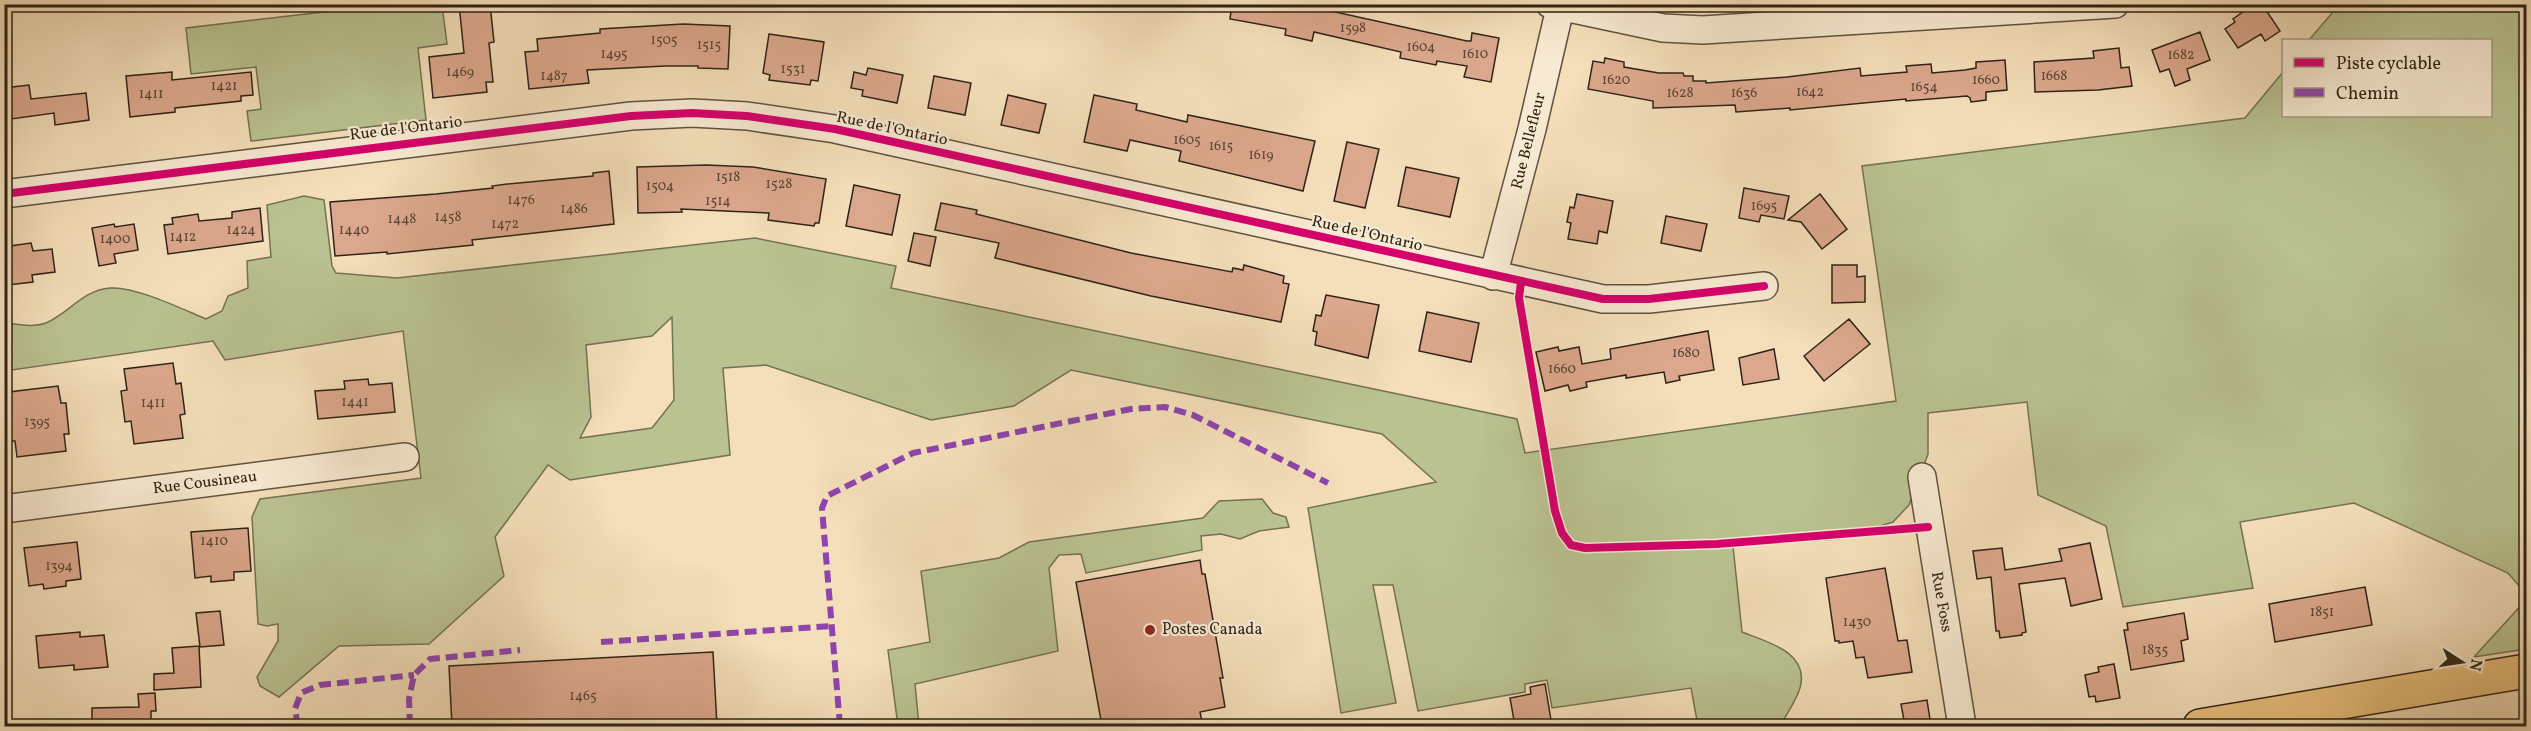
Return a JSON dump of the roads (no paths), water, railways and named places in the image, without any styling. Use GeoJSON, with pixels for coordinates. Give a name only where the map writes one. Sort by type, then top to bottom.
{"type":"FeatureCollection","features":[{"type":"Feature","properties":{"kind":"main road"},"geometry":{"type":"LineString","coordinates":[[2200,726],[2526,671]]}},
{"type":"Feature","properties":{"kind":"street"},"geometry":{"type":"LineString","coordinates":[[1558,5],[1663,27],[1703,30],[2115,4]]}},
{"type":"Feature","properties":{"kind":"street","name":"Rue Bellefleur"},"geometry":{"type":"LineString","coordinates":[[1493,276],[1533,129],[1558,5]]}},
{"type":"Feature","properties":{"kind":"street","name":"Rue de l'Ontario"},"geometry":{"type":"LineString","coordinates":[[4,194],[589,119],[692,113],[756,118],[835,129],[1603,299],[1623,300],[1764,286]]}},
{"type":"Feature","properties":{"kind":"street","name":"Rue Cousineau"},"geometry":{"type":"LineString","coordinates":[[4,509],[405,457]]}},
{"type":"Feature","properties":{"kind":"street","name":"Rue Foss"},"geometry":{"type":"LineString","coordinates":[[1922,477],[1962,726]]}},
{"type":"Feature","properties":{"kind":"place","name":"Postes Canada"},"geometry":{"type":"Point","coordinates":[1150,630]}}]}
